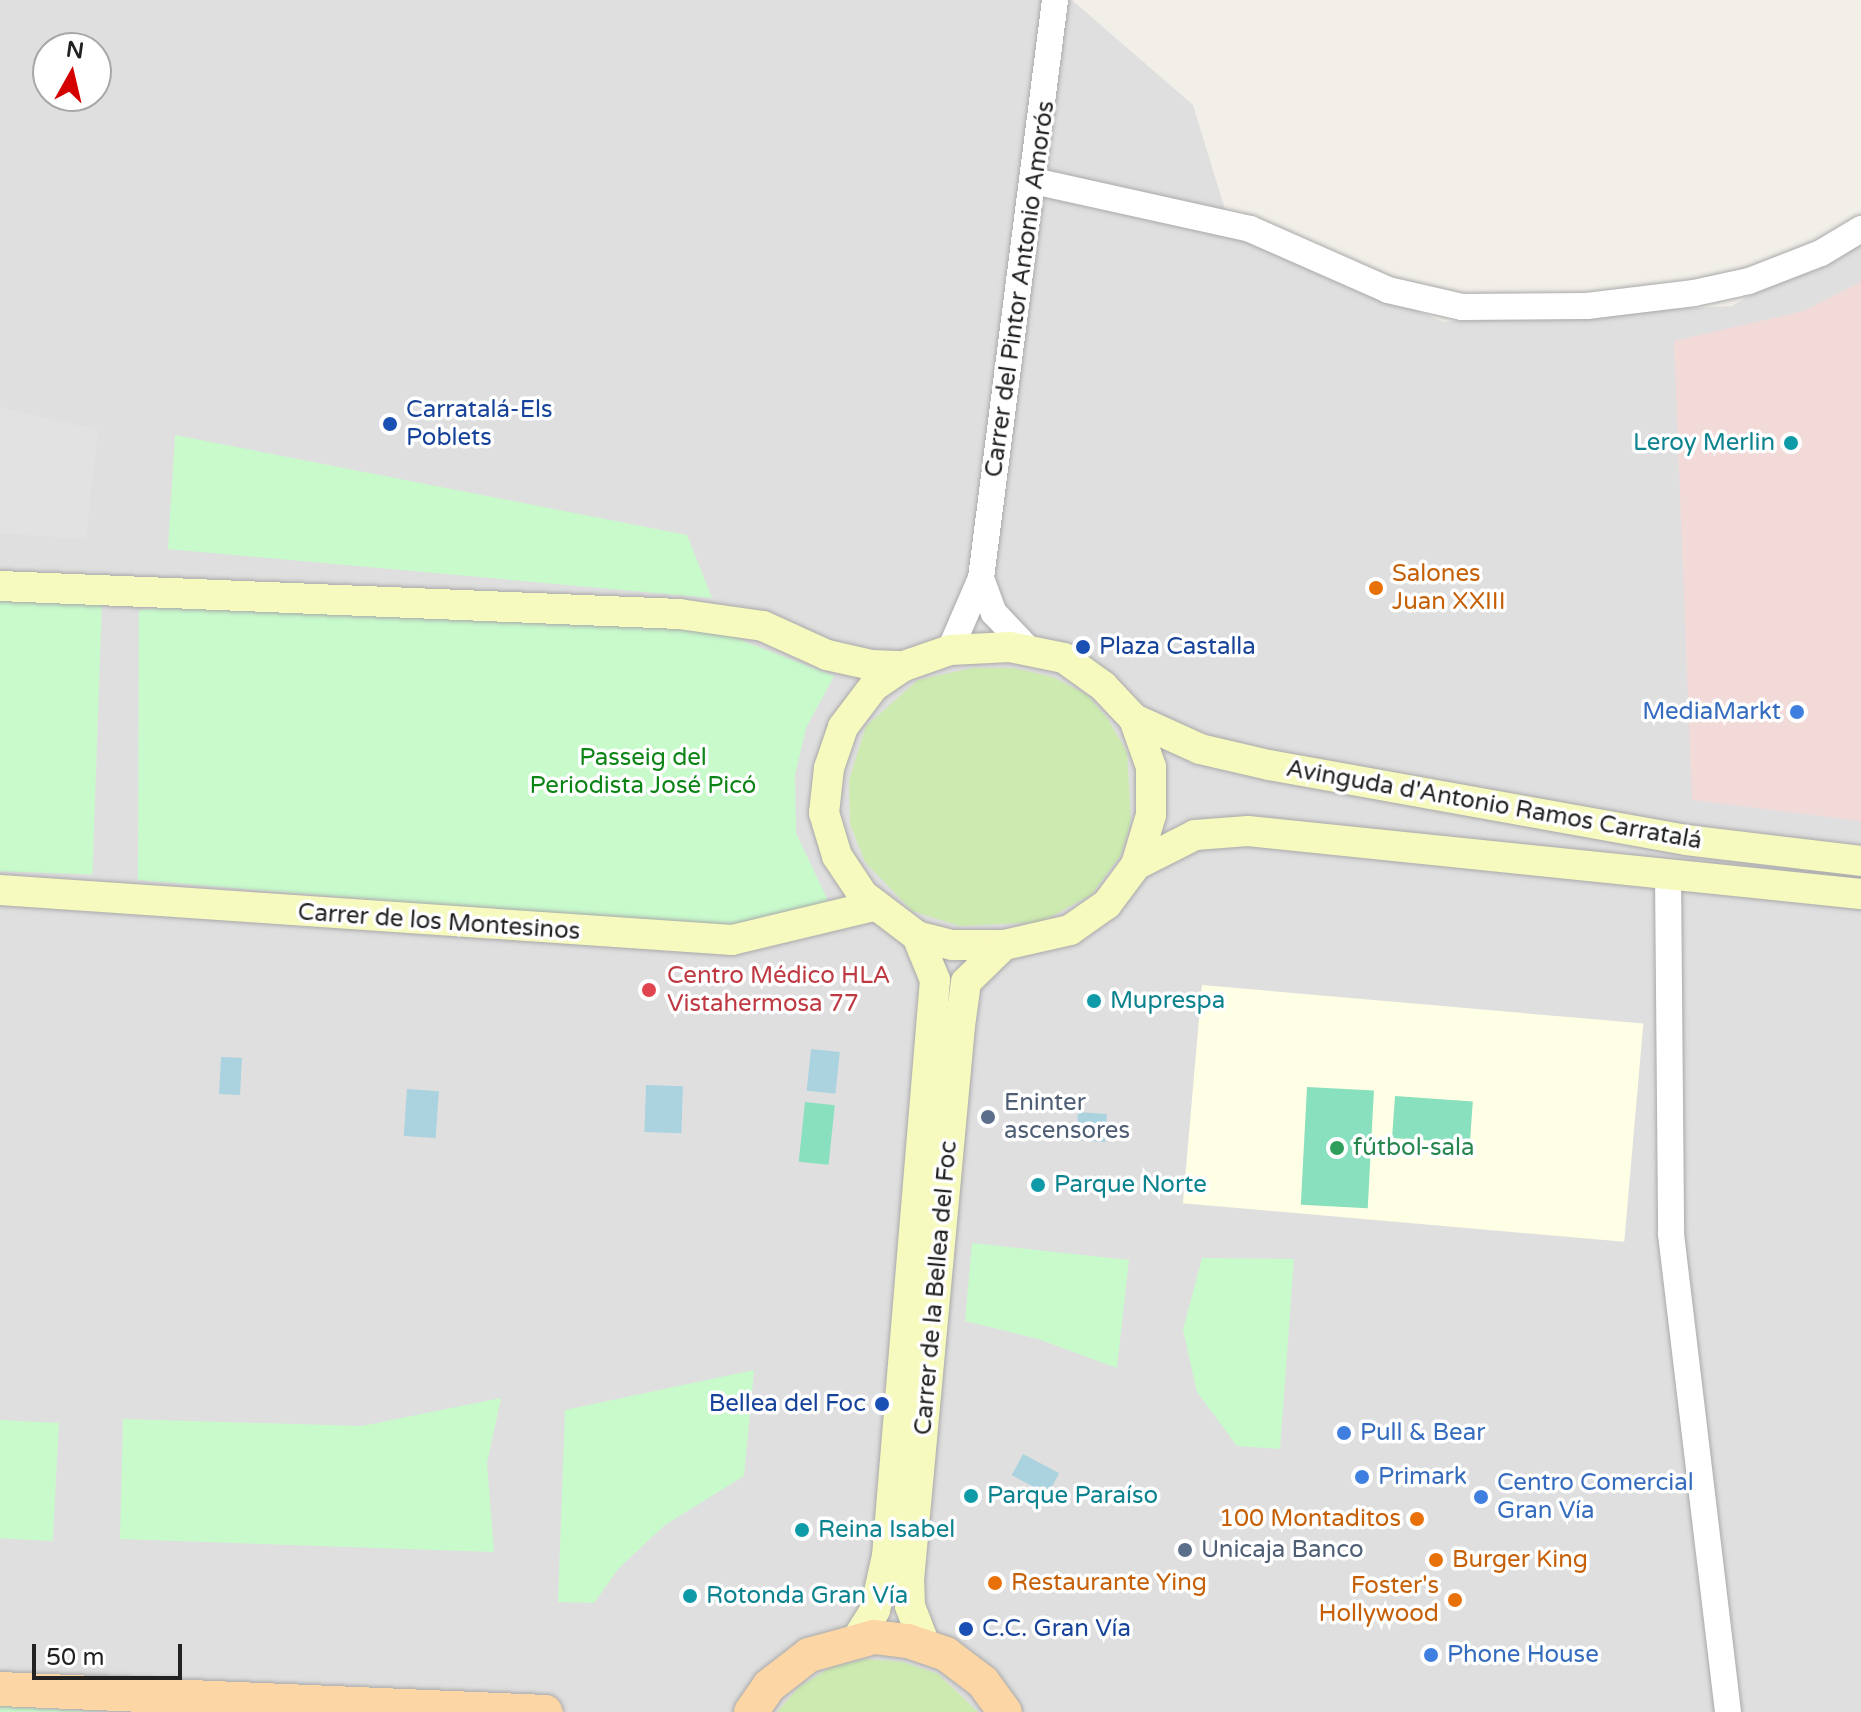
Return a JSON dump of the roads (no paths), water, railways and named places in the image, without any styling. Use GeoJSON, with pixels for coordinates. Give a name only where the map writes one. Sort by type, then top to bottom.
{"type":"FeatureCollection","features":[{"type":"Feature","properties":{"kind":"main road"},"geometry":{"type":"LineString","coordinates":[[0,586],[679,614],[763,626],[827,655],[871,665],[904,666]]}},
{"type":"Feature","properties":{"kind":"main road"},"geometry":{"type":"LineString","coordinates":[[950,650],[1029,650],[1064,658],[1085,671],[1134,719],[1151,767],[1151,815],[1136,865],[1107,904],[1070,930],[1004,945],[974,948],[917,936],[874,906],[837,856],[824,813],[829,768],[843,727],[874,686],[904,666],[950,650]]}},
{"type":"Feature","properties":{"kind":"main road","name":"Avinguda d'Antonio Ramos Carratalá"},"geometry":{"type":"LineString","coordinates":[[1134,719],[1200,749],[1269,765],[1686,840],[1861,861]]}},
{"type":"Feature","properties":{"kind":"main road","name":"Avinguda d'Antonio Ramos Carratalá"},"geometry":{"type":"LineString","coordinates":[[1136,865],[1195,835],[1248,831],[1861,894]]}},
{"type":"Feature","properties":{"kind":"main road","name":"Carrer de los Montesinos"},"geometry":{"type":"LineString","coordinates":[[0,890],[732,940],[874,906]]}},
{"type":"Feature","properties":{"kind":"main road","name":"Carrer de la Bellea del Foc"},"geometry":{"type":"LineString","coordinates":[[857,1639],[882,1590],[888,1541],[935,980],[917,936]]}},
{"type":"Feature","properties":{"kind":"main road","name":"Carrer de la Bellea del Foc"},"geometry":{"type":"LineString","coordinates":[[925,1645],[910,1606],[909,1580],[960,1026],[966,982],[1004,945]]}},
{"type":"Feature","properties":{"kind":"main road"},"geometry":{"type":"LineString","coordinates":[[748,1710],[788,1668],[832,1645],[857,1639],[891,1638],[925,1645],[966,1666],[1005,1712]]}},
{"type":"Feature","properties":{"kind":"main road"},"geometry":{"type":"LineString","coordinates":[[0,1689],[546,1712]]}},
{"type":"Feature","properties":{"kind":"street","name":"Carrer del Pintor Antonio Amorós"},"geometry":{"type":"LineString","coordinates":[[950,650],[981,578],[1055,0]]}},
{"type":"Feature","properties":{"kind":"street"},"geometry":{"type":"LineString","coordinates":[[1034,181],[1250,229],[1388,290],[1462,307],[1587,306],[1694,293],[1749,281],[1821,253],[1861,229]]}},
{"type":"Feature","properties":{"kind":"street","name":"Carrer del Pintor Antonio Amorós"},"geometry":{"type":"LineString","coordinates":[[981,578],[994,613],[1029,650]]}},
{"type":"Feature","properties":{"kind":"street"},"geometry":{"type":"LineString","coordinates":[[1668,875],[1671,1234],[1728,1712]]}},
{"type":"Feature","properties":{"kind":"water"},"geometry":{"type":"Polygon","coordinates":[[[811,1049],[840,1052],[835,1094],[807,1091],[811,1049]]]}},
{"type":"Feature","properties":{"kind":"water"},"geometry":{"type":"Polygon","coordinates":[[[221,1057],[242,1058],[240,1095],[219,1094],[221,1057]]]}},
{"type":"Feature","properties":{"kind":"water"},"geometry":{"type":"Polygon","coordinates":[[[646,1085],[683,1086],[681,1133],[644,1132],[646,1085]]]}},
{"type":"Feature","properties":{"kind":"water"},"geometry":{"type":"Polygon","coordinates":[[[407,1089],[439,1091],[436,1138],[404,1136],[407,1089]]]}},
{"type":"Feature","properties":{"kind":"water"},"geometry":{"type":"Polygon","coordinates":[[[1078,1112],[1107,1114],[1105,1142],[1076,1140],[1078,1112]]]}},
{"type":"Feature","properties":{"kind":"water"},"geometry":{"type":"Polygon","coordinates":[[[1023,1454],[1059,1473],[1048,1494],[1012,1475],[1023,1454]]]}},
{"type":"Feature","properties":{"kind":"place","name":"Carratalá-Els Poblets"},"geometry":{"type":"Point","coordinates":[390,424]}},
{"type":"Feature","properties":{"kind":"place","name":"Leroy Merlin"},"geometry":{"type":"Point","coordinates":[1791,443]}},
{"type":"Feature","properties":{"kind":"place","name":"Salones Juan XXIII"},"geometry":{"type":"Point","coordinates":[1376,588]}},
{"type":"Feature","properties":{"kind":"place","name":"Plaza Castalla"},"geometry":{"type":"Point","coordinates":[1083,647]}},
{"type":"Feature","properties":{"kind":"place","name":"MediaMarkt"},"geometry":{"type":"Point","coordinates":[1797,712]}},
{"type":"Feature","properties":{"kind":"place","name":"Centro Médico HLA Vistahermosa 77"},"geometry":{"type":"Point","coordinates":[649,990]}},
{"type":"Feature","properties":{"kind":"place","name":"Muprespa"},"geometry":{"type":"Point","coordinates":[1094,1001]}},
{"type":"Feature","properties":{"kind":"place","name":"Eninter ascensores"},"geometry":{"type":"Point","coordinates":[988,1117]}},
{"type":"Feature","properties":{"kind":"place","name":"fútbol-sala"},"geometry":{"type":"Point","coordinates":[1337,1148]}},
{"type":"Feature","properties":{"kind":"place","name":"Parque Norte"},"geometry":{"type":"Point","coordinates":[1038,1185]}},
{"type":"Feature","properties":{"kind":"place","name":"Bellea del Foc"},"geometry":{"type":"Point","coordinates":[882,1404]}},
{"type":"Feature","properties":{"kind":"place","name":"Pull & Bear"},"geometry":{"type":"Point","coordinates":[1344,1433]}},
{"type":"Feature","properties":{"kind":"place","name":"Primark"},"geometry":{"type":"Point","coordinates":[1362,1477]}},
{"type":"Feature","properties":{"kind":"place","name":"Parque Paraíso"},"geometry":{"type":"Point","coordinates":[971,1496]}},
{"type":"Feature","properties":{"kind":"place","name":"Centro Comercial Gran Vía"},"geometry":{"type":"Point","coordinates":[1481,1497]}},
{"type":"Feature","properties":{"kind":"place","name":"100 Montaditos"},"geometry":{"type":"Point","coordinates":[1417,1519]}},
{"type":"Feature","properties":{"kind":"place","name":"Reina Isabel"},"geometry":{"type":"Point","coordinates":[802,1530]}},
{"type":"Feature","properties":{"kind":"place","name":"Unicaja Banco"},"geometry":{"type":"Point","coordinates":[1185,1550]}},
{"type":"Feature","properties":{"kind":"place","name":"Burger King"},"geometry":{"type":"Point","coordinates":[1436,1560]}},
{"type":"Feature","properties":{"kind":"place","name":"Restaurante Ying"},"geometry":{"type":"Point","coordinates":[995,1583]}},
{"type":"Feature","properties":{"kind":"place","name":"Rotonda Gran Vía"},"geometry":{"type":"Point","coordinates":[690,1596]}},
{"type":"Feature","properties":{"kind":"place","name":"Foster's Hollywood"},"geometry":{"type":"Point","coordinates":[1455,1600]}},
{"type":"Feature","properties":{"kind":"place","name":"C.C. Gran Vía"},"geometry":{"type":"Point","coordinates":[966,1629]}},
{"type":"Feature","properties":{"kind":"place","name":"Phone House"},"geometry":{"type":"Point","coordinates":[1431,1655]}},
{"type":"Feature","properties":{"kind":"park label","name":"Passeig del Periodista José Picó"},"geometry":{"type":"Point","coordinates":[643,772]}}]}
